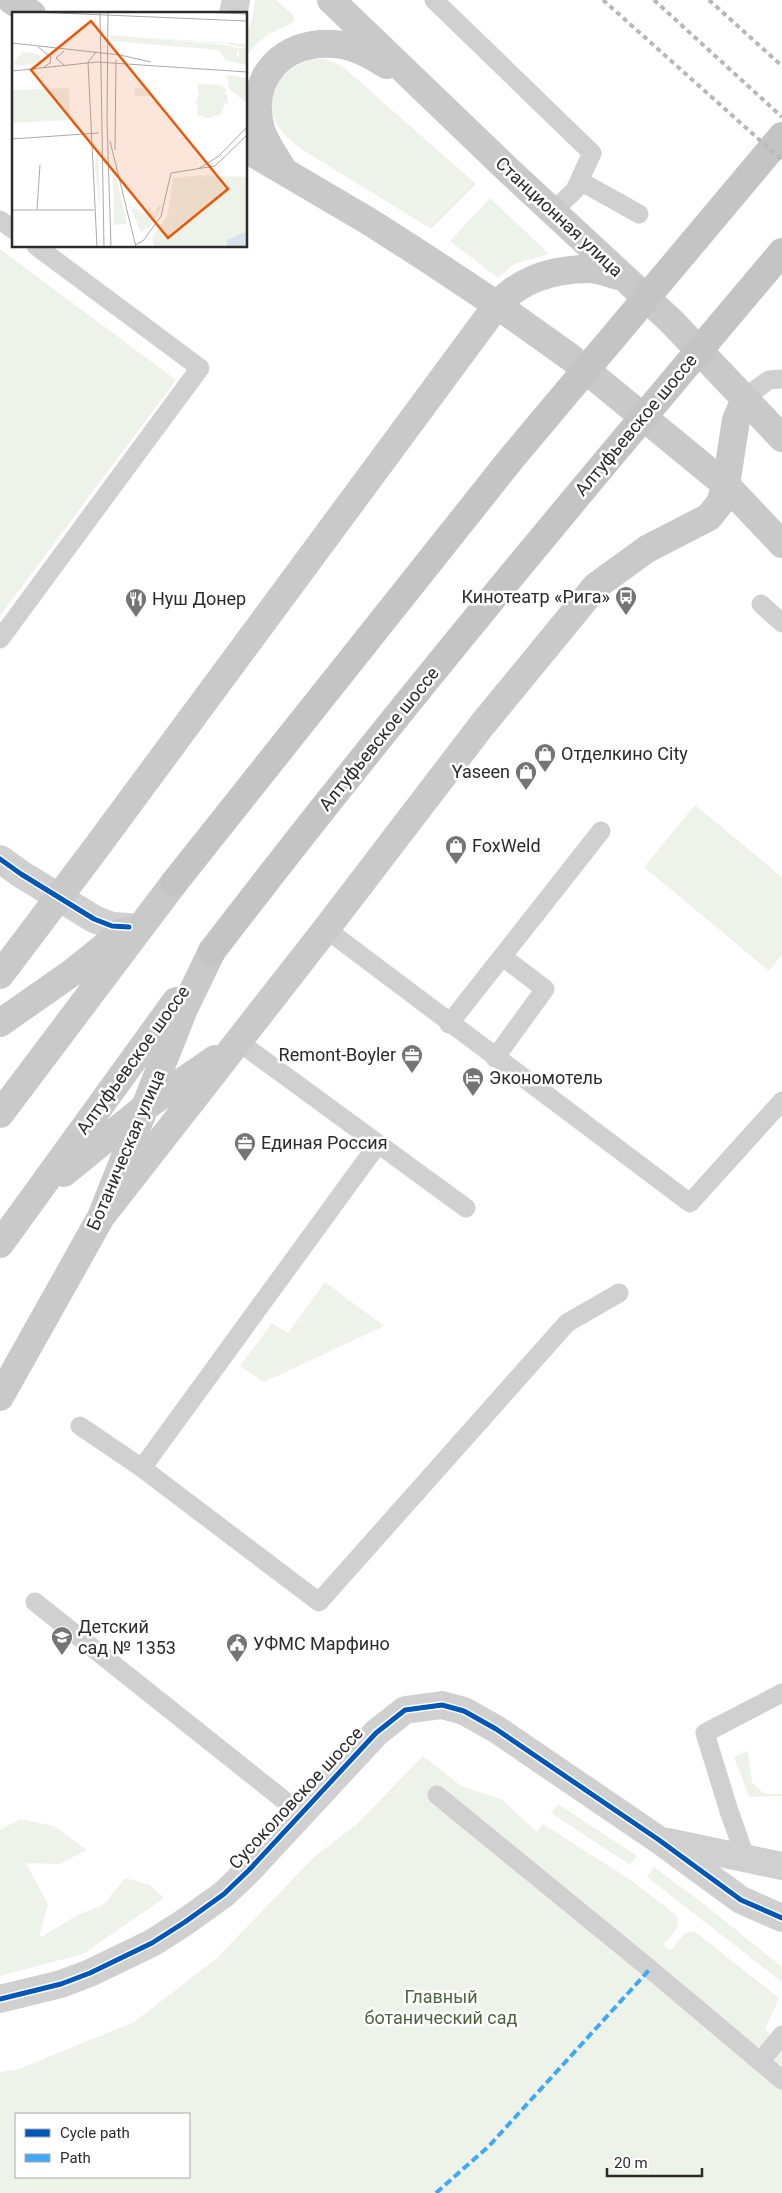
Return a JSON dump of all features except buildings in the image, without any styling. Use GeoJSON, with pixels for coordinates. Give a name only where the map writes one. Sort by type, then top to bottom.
{"type":"FeatureCollection","features":[{"type":"Feature","properties":{"kind":"main road"},"geometry":{"type":"LineString","coordinates":[[11,0],[29,12]]}},
{"type":"Feature","properties":{"kind":"main road","name":"Станционная улица"},"geometry":{"type":"LineString","coordinates":[[331,0],[552,212],[671,321],[782,438]]}},
{"type":"Feature","properties":{"kind":"main road"},"geometry":{"type":"LineString","coordinates":[[284,171],[261,130],[258,110],[261,87],[269,70],[283,56],[299,47],[314,44],[336,44],[362,50],[415,80]]}},
{"type":"Feature","properties":{"kind":"main road"},"geometry":{"type":"LineString","coordinates":[[0,1114],[174,883],[511,459],[782,136]]}},
{"type":"Feature","properties":{"kind":"main road"},"geometry":{"type":"LineString","coordinates":[[248,150],[370,222],[497,305],[570,357],[726,485],[782,544]]}},
{"type":"Feature","properties":{"kind":"main road","name":"Алтуфьевское шоссе"},"geometry":{"type":"LineString","coordinates":[[0,1244],[212,951],[277,866],[568,506],[782,252]]}},
{"type":"Feature","properties":{"kind":"main road"},"geometry":{"type":"LineString","coordinates":[[0,975],[59,898],[497,305],[509,292],[527,281],[563,272],[590,269],[623,277]]}},
{"type":"Feature","properties":{"kind":"main road"},"geometry":{"type":"LineString","coordinates":[[101,1217],[326,930],[482,725],[596,586],[647,549],[709,517],[720,503],[726,485],[736,420],[744,398]]}},
{"type":"Feature","properties":{"kind":"main road"},"geometry":{"type":"LineString","coordinates":[[0,1023],[116,940],[174,883]]}},
{"type":"Feature","properties":{"kind":"main road","name":"Ботаническая улица"},"geometry":{"type":"LineString","coordinates":[[0,1397],[101,1217],[184,1008],[212,951]]}},
{"type":"Feature","properties":{"kind":"main road"},"geometry":{"type":"LineString","coordinates":[[25,1211],[65,1172],[145,1107],[238,1042]]}},
{"type":"Feature","properties":{"kind":"street"},"geometry":{"type":"LineString","coordinates":[[0,859],[94,919],[112,926],[129,927]]}},
{"type":"Feature","properties":{"kind":"street","name":"Сусоколовское шоссе"},"geometry":{"type":"LineString","coordinates":[[0,1999],[61,1984],[90,1973],[152,1943],[224,1894],[376,1733],[405,1710],[442,1705],[464,1711],[496,1729],[660,1840],[741,1900],[782,1918]]}},
{"type":"Feature","properties":{"kind":"street","name":"Сусоколовское шоссе"},"geometry":{"type":"LineString","coordinates":[[660,1840],[782,1866]]}},
{"type":"Feature","properties":{"kind":"lane"},"geometry":{"type":"LineString","coordinates":[[434,0],[592,153],[575,190],[552,212]]}},
{"type":"Feature","properties":{"kind":"lane"},"geometry":{"type":"LineString","coordinates":[[580,181],[639,214]]}},
{"type":"Feature","properties":{"kind":"lane"},"geometry":{"type":"LineString","coordinates":[[0,220],[12,229]]}},
{"type":"Feature","properties":{"kind":"lane"},"geometry":{"type":"LineString","coordinates":[[0,639],[200,368],[39,248]]}},
{"type":"Feature","properties":{"kind":"lane"},"geometry":{"type":"LineString","coordinates":[[744,398],[769,380],[782,379]]}},
{"type":"Feature","properties":{"kind":"lane"},"geometry":{"type":"LineString","coordinates":[[761,604],[782,623]]}},
{"type":"Feature","properties":{"kind":"lane"},"geometry":{"type":"LineString","coordinates":[[450,1024],[601,831]]}},
{"type":"Feature","properties":{"kind":"lane"},"geometry":{"type":"LineString","coordinates":[[326,930],[690,1203],[782,1101]]}},
{"type":"Feature","properties":{"kind":"lane"},"geometry":{"type":"LineString","coordinates":[[495,1058],[546,989],[502,957]]}},
{"type":"Feature","properties":{"kind":"lane"},"geometry":{"type":"LineString","coordinates":[[238,1042],[466,1208]]}},
{"type":"Feature","properties":{"kind":"lane"},"geometry":{"type":"LineString","coordinates":[[142,1468],[378,1144]]}},
{"type":"Feature","properties":{"kind":"lane"},"geometry":{"type":"LineString","coordinates":[[80,1426],[142,1468],[319,1602],[567,1323],[619,1293]]}},
{"type":"Feature","properties":{"kind":"lane"},"geometry":{"type":"LineString","coordinates":[[35,1602],[300,1813]]}},
{"type":"Feature","properties":{"kind":"lane"},"geometry":{"type":"LineString","coordinates":[[746,1859],[705,1733],[782,1692]]}},
{"type":"Feature","properties":{"kind":"lane"},"geometry":{"type":"LineString","coordinates":[[437,1795],[650,1968],[782,2080]]}},
{"type":"Feature","properties":{"kind":"lane"},"geometry":{"type":"LineString","coordinates":[[760,2062],[782,2035]]}},
{"type":"Feature","properties":{"kind":"green space"},"geometry":{"type":"Polygon","coordinates":[[[255,0],[276,0],[293,15],[295,20],[264,38],[248,54],[248,29],[252,19],[255,0]]]}},
{"type":"Feature","properties":{"kind":"green space"},"geometry":{"type":"Polygon","coordinates":[[[317,59],[325,59],[342,66],[476,184],[431,229],[303,150],[280,130],[273,114],[271,103],[273,92],[278,82],[295,67],[317,59]]]}},
{"type":"Feature","properties":{"kind":"green space"},"geometry":{"type":"Polygon","coordinates":[[[490,198],[549,254],[514,264],[498,278],[450,241],[490,198]]]}},
{"type":"Feature","properties":{"kind":"green space"},"geometry":{"type":"Polygon","coordinates":[[[0,249],[176,380],[0,616],[0,249]]]}},
{"type":"Feature","properties":{"kind":"green space"},"geometry":{"type":"Polygon","coordinates":[[[695,805],[782,877],[782,955],[769,971],[644,867],[695,805]]]}},
{"type":"Feature","properties":{"kind":"green space"},"geometry":{"type":"Polygon","coordinates":[[[325,1282],[384,1326],[264,1382],[240,1366],[272,1323],[288,1333],[325,1282]]]}},
{"type":"Feature","properties":{"kind":"green space"},"geometry":{"type":"Polygon","coordinates":[[[748,1751],[752,1782],[764,1794],[782,1794],[782,1796],[749,1797],[734,1757],[748,1751]]]}},
{"type":"Feature","properties":{"kind":"green space","name":"Главный ботанический сад"},"geometry":{"type":"Polygon","coordinates":[[[423,1756],[461,1786],[501,1799],[537,1832],[543,1824],[632,1881],[676,1915],[678,1919],[677,1927],[663,1945],[670,1951],[685,1933],[694,1931],[779,1998],[765,2030],[782,2043],[782,2193],[0,2193],[0,2072],[19,2069],[134,2022],[217,1958],[314,1857],[357,1824],[423,1756]]]}},
{"type":"Feature","properties":{"kind":"green space"},"geometry":{"type":"Polygon","coordinates":[[[558,1804],[637,1856],[630,1865],[551,1813],[558,1804]]]}},
{"type":"Feature","properties":{"kind":"green space"},"geometry":{"type":"Polygon","coordinates":[[[20,1819],[54,1826],[87,1850],[59,1864],[26,1863],[48,1904],[39,1938],[78,1915],[104,1904],[125,1878],[150,1885],[164,1898],[83,1954],[0,1976],[0,1830],[20,1819]]]}},
{"type":"Feature","properties":{"kind":"green space"},"geometry":{"type":"Polygon","coordinates":[[[654,1867],[709,1908],[782,1967],[782,1982],[647,1877],[654,1867]]]}},
{"type":"Feature","properties":{"kind":"railway"},"geometry":{"type":"LineString","coordinates":[[603,0],[782,160]]}},
{"type":"Feature","properties":{"kind":"railway"},"geometry":{"type":"LineString","coordinates":[[654,0],[782,117]]}},
{"type":"Feature","properties":{"kind":"railway"},"geometry":{"type":"LineString","coordinates":[[709,0],[782,66]]}},
{"type":"Feature","properties":{"kind":"marked path"},"geometry":{"type":"LineString","coordinates":[[436,2193],[489,2146],[650,1969]]}},
{"type":"Feature","properties":{"kind":"cycle path"},"geometry":{"type":"LineString","coordinates":[[0,859],[94,919],[112,926],[129,927]]}},
{"type":"Feature","properties":{"kind":"cycle path"},"geometry":{"type":"LineString","coordinates":[[0,1999],[61,1984],[90,1973],[152,1943],[185,1922],[224,1894],[249,1870],[376,1733],[405,1710],[442,1705],[464,1711],[496,1729],[659,1840],[741,1900],[782,1918]]}},
{"type":"Feature","properties":{"kind":"place","name":"Кинотеатр «Рига»"},"geometry":{"type":"Point","coordinates":[626,616]}},
{"type":"Feature","properties":{"kind":"place","name":"Нуш Донер"},"geometry":{"type":"Point","coordinates":[136,618]}},
{"type":"Feature","properties":{"kind":"place","name":"Отделкино City"},"geometry":{"type":"Point","coordinates":[545,773]}},
{"type":"Feature","properties":{"kind":"place","name":"Yaseen"},"geometry":{"type":"Point","coordinates":[526,791]}},
{"type":"Feature","properties":{"kind":"place","name":"FoxWeld"},"geometry":{"type":"Point","coordinates":[456,865]}},
{"type":"Feature","properties":{"kind":"place","name":"Remont-Boyler"},"geometry":{"type":"Point","coordinates":[412,1074]}},
{"type":"Feature","properties":{"kind":"place","name":"Экономотель"},"geometry":{"type":"Point","coordinates":[473,1097]}},
{"type":"Feature","properties":{"kind":"place","name":"Единая Россия"},"geometry":{"type":"Point","coordinates":[245,1162]}},
{"type":"Feature","properties":{"kind":"place","name":"Детский сад № 1353"},"geometry":{"type":"Point","coordinates":[62,1656]}},
{"type":"Feature","properties":{"kind":"place","name":"УФМС Марфино"},"geometry":{"type":"Point","coordinates":[237,1663]}}]}
